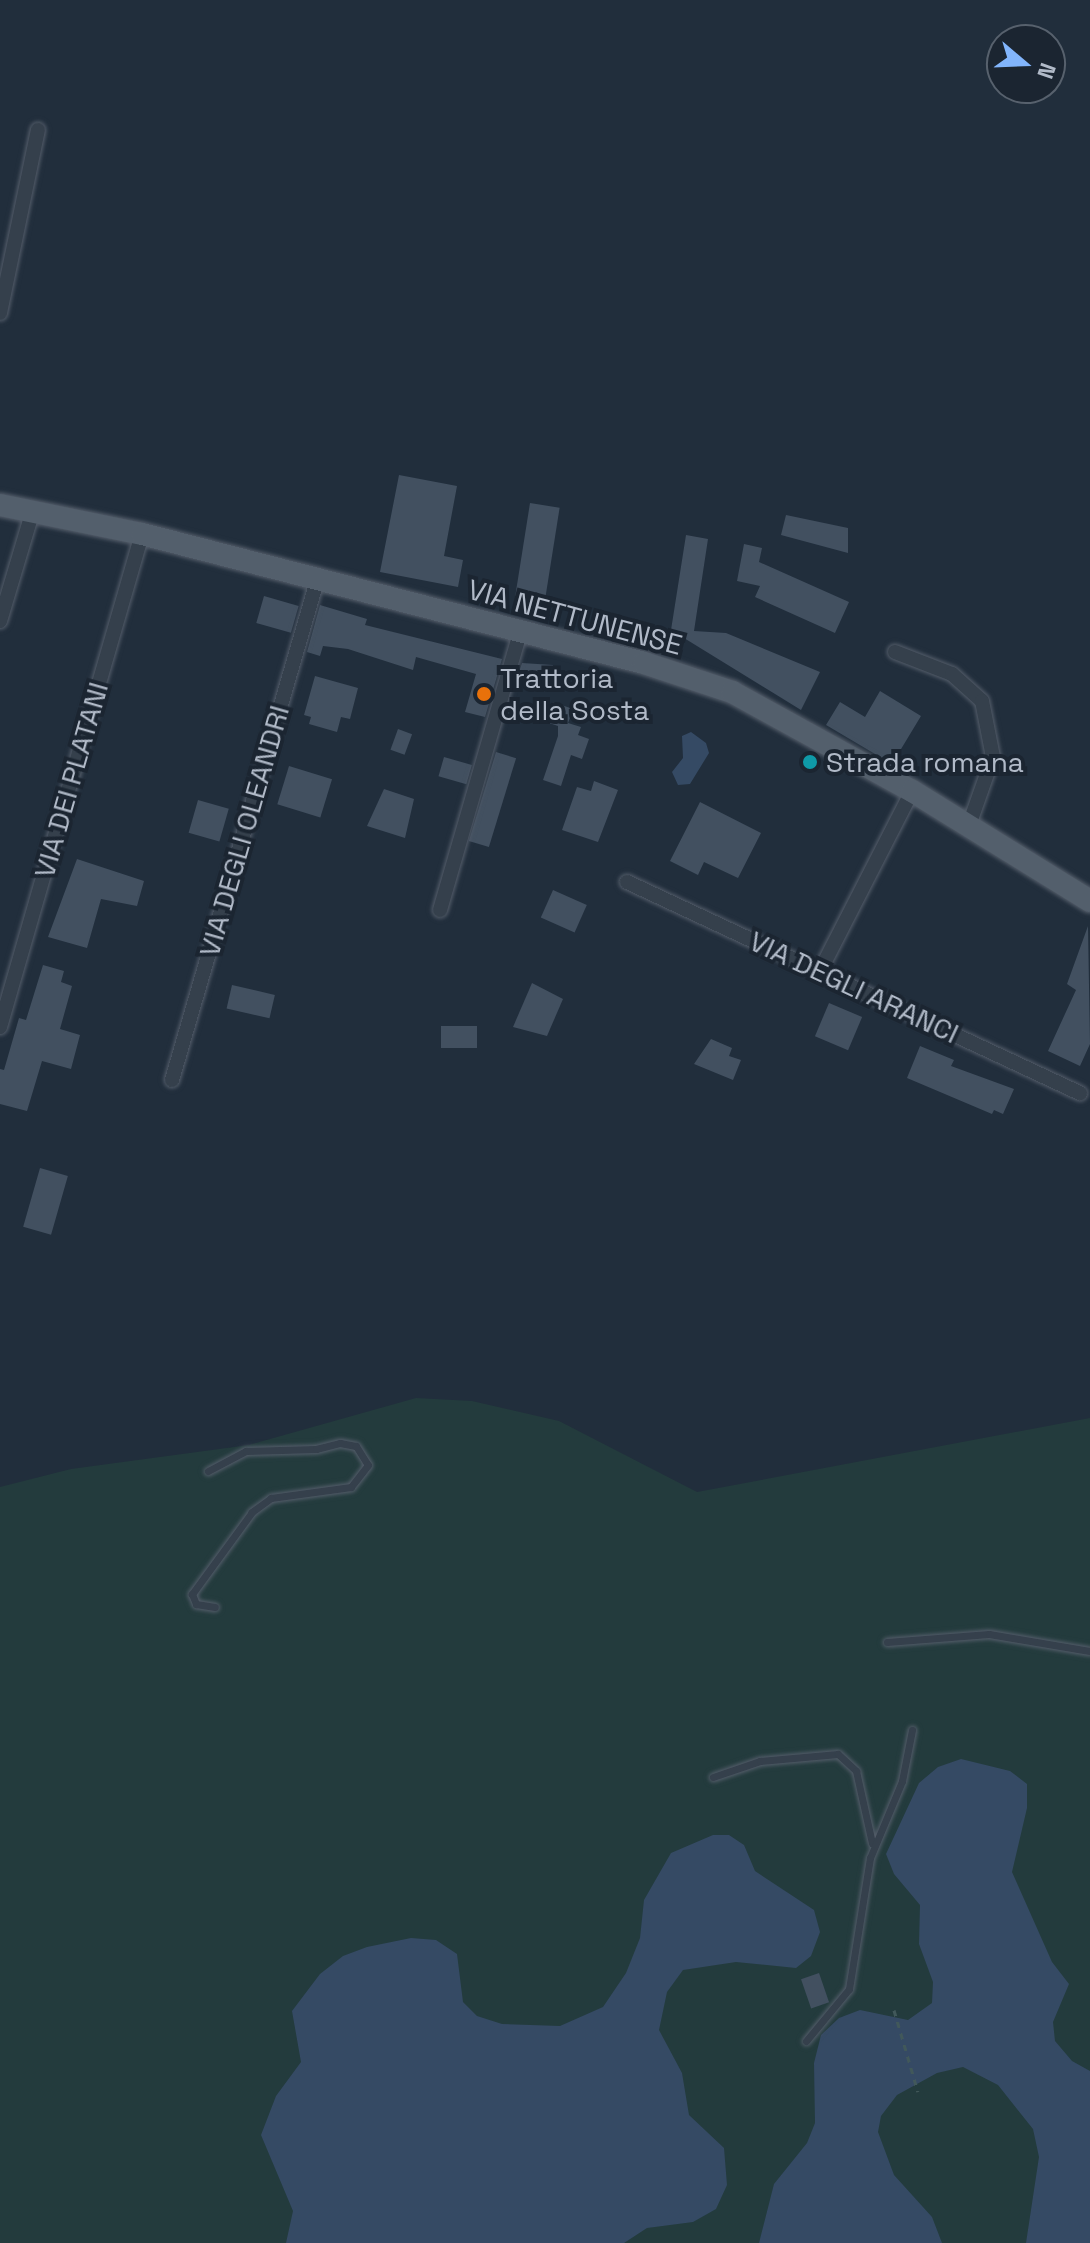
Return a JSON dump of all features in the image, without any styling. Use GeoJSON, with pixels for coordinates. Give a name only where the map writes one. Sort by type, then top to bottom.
{"type":"FeatureCollection","features":[{"type":"Feature","properties":{"kind":"main road","name":"VIA NETTUNENSE"},"geometry":{"type":"LineString","coordinates":[[0,505],[142,534],[644,663],[732,692],[912,791],[1090,901]]}},
{"type":"Feature","properties":{"kind":"street"},"geometry":{"type":"LineString","coordinates":[[0,313],[38,130]]}},
{"type":"Feature","properties":{"kind":"street"},"geometry":{"type":"LineString","coordinates":[[0,621],[33,510]]}},
{"type":"Feature","properties":{"kind":"street","name":"VIA DEI PLATANI"},"geometry":{"type":"LineString","coordinates":[[0,1027],[142,534]]}},
{"type":"Feature","properties":{"kind":"street","name":"VIA DEGLI OLEANDRI"},"geometry":{"type":"LineString","coordinates":[[172,1080],[317,581]]}},
{"type":"Feature","properties":{"kind":"street"},"geometry":{"type":"LineString","coordinates":[[440,910],[520,633]]}},
{"type":"Feature","properties":{"kind":"street"},"geometry":{"type":"LineString","coordinates":[[895,652],[952,674],[982,701],[993,757],[969,825]]}},
{"type":"Feature","properties":{"kind":"street"},"geometry":{"type":"LineString","coordinates":[[820,971],[912,791]]}},
{"type":"Feature","properties":{"kind":"street","name":"VIA DEGLI ARANCI"},"geometry":{"type":"LineString","coordinates":[[627,882],[1080,1093]]}},
{"type":"Feature","properties":{"kind":"lane"},"geometry":{"type":"LineString","coordinates":[[208,1471],[246,1451],[316,1449],[340,1443],[356,1446],[368,1465],[351,1487],[271,1498],[252,1512],[192,1594],[196,1604],[215,1607]]}},
{"type":"Feature","properties":{"kind":"lane"},"geometry":{"type":"LineString","coordinates":[[887,1642],[989,1634],[1090,1651]]}},
{"type":"Feature","properties":{"kind":"lane"},"geometry":{"type":"LineString","coordinates":[[806,2041],[849,1989],[872,1850],[902,1781],[912,1730]]}},
{"type":"Feature","properties":{"kind":"lane"},"geometry":{"type":"LineString","coordinates":[[713,1777],[760,1761],[838,1754],[856,1771],[872,1850]]}},
{"type":"Feature","properties":{"kind":"path"},"geometry":{"type":"LineString","coordinates":[[894,2010],[918,2092]]}},
{"type":"Feature","properties":{"kind":"green space"},"geometry":{"type":"Polygon","coordinates":[[[416,1398],[472,1401],[559,1421],[697,1492],[1090,1418],[1090,2243],[0,2243],[0,1487],[71,1469],[249,1445],[416,1398]]]}},
{"type":"Feature","properties":{"kind":"water"},"geometry":{"type":"Polygon","coordinates":[[[691,732],[706,743],[709,753],[690,784],[678,785],[672,772],[683,758],[682,736],[691,732]]]}},
{"type":"Feature","properties":{"kind":"water"},"geometry":{"type":"Polygon","coordinates":[[[961,1759],[1010,1771],[1027,1784],[1027,1808],[1012,1872],[1052,1962],[1069,1984],[1053,2022],[1055,2041],[1072,2061],[1090,2071],[1090,2243],[1026,2243],[1039,2157],[1033,2129],[998,2085],[963,2067],[937,2073],[897,2095],[881,2116],[878,2132],[894,2175],[932,2217],[942,2243],[759,2243],[774,2184],[807,2143],[815,2123],[814,2063],[821,2035],[839,2018],[860,2010],[908,2020],[932,2003],[933,1982],[919,1944],[920,1905],[894,1874],[886,1854],[919,1783],[938,1767],[961,1759]]]}},
{"type":"Feature","properties":{"kind":"water"},"geometry":{"type":"Polygon","coordinates":[[[713,1835],[729,1835],[744,1845],[755,1871],[814,1910],[820,1932],[811,1956],[796,1968],[736,1962],[683,1970],[667,1992],[659,2030],[682,2073],[689,2115],[724,2148],[727,2185],[716,2209],[693,2222],[647,2228],[624,2243],[286,2243],[293,2211],[261,2135],[276,2096],[301,2062],[292,2011],[320,1974],[343,1956],[367,1947],[411,1938],[436,1940],[457,1954],[463,2002],[477,2016],[502,2024],[560,2026],[603,2007],[626,1973],[640,1938],[644,1900],[671,1853],[713,1835]]]}},
{"type":"Feature","properties":{"kind":"building"},"geometry":{"type":"Polygon","coordinates":[[[399,475],[457,486],[444,556],[463,560],[458,587],[380,572],[399,475]]]}},
{"type":"Feature","properties":{"kind":"building"},"geometry":{"type":"Polygon","coordinates":[[[530,503],[560,508],[545,603],[515,598],[530,503]]]}},
{"type":"Feature","properties":{"kind":"building"},"geometry":{"type":"Polygon","coordinates":[[[786,515],[848,528],[848,553],[781,535],[786,515]]]}},
{"type":"Feature","properties":{"kind":"building"},"geometry":{"type":"Polygon","coordinates":[[[686,535],[708,539],[694,631],[726,633],[820,672],[801,710],[671,630],[686,535]]]}},
{"type":"Feature","properties":{"kind":"building"},"geometry":{"type":"Polygon","coordinates":[[[744,544],[762,548],[759,562],[849,602],[835,633],[755,597],[760,586],[737,581],[744,544]]]}},
{"type":"Feature","properties":{"kind":"building"},"geometry":{"type":"Polygon","coordinates":[[[264,596],[299,606],[291,633],[256,623],[264,596]]]}},
{"type":"Feature","properties":{"kind":"building"},"geometry":{"type":"Polygon","coordinates":[[[320,605],[367,619],[365,625],[502,659],[485,717],[465,712],[476,674],[416,657],[413,670],[348,649],[323,646],[320,656],[307,652],[320,605]]]}},
{"type":"Feature","properties":{"kind":"building"},"geometry":{"type":"Polygon","coordinates":[[[522,663],[553,665],[551,681],[517,678],[522,663]]]}},
{"type":"Feature","properties":{"kind":"building"},"geometry":{"type":"Polygon","coordinates":[[[315,676],[358,688],[350,719],[341,717],[337,732],[309,724],[311,717],[304,715],[315,676]]]}},
{"type":"Feature","properties":{"kind":"building"},"geometry":{"type":"Polygon","coordinates":[[[880,691],[921,716],[892,764],[826,725],[840,702],[865,717],[880,691]]]}},
{"type":"Feature","properties":{"kind":"building"},"geometry":{"type":"Polygon","coordinates":[[[553,702],[573,709],[568,723],[581,727],[578,735],[589,739],[582,759],[571,755],[561,786],[543,780],[558,736],[558,726],[546,722],[553,702]]]}},
{"type":"Feature","properties":{"kind":"building"},"geometry":{"type":"Polygon","coordinates":[[[398,729],[412,734],[405,755],[390,750],[398,729]]]}},
{"type":"Feature","properties":{"kind":"building"},"geometry":{"type":"Polygon","coordinates":[[[496,752],[516,758],[489,847],[469,841],[496,752]]]}},
{"type":"Feature","properties":{"kind":"building"},"geometry":{"type":"Polygon","coordinates":[[[444,757],[472,765],[466,784],[438,776],[444,757]]]}},
{"type":"Feature","properties":{"kind":"building"},"geometry":{"type":"Polygon","coordinates":[[[289,766],[332,779],[320,817],[277,804],[289,766]]]}},
{"type":"Feature","properties":{"kind":"building"},"geometry":{"type":"Polygon","coordinates":[[[594,781],[618,790],[598,842],[562,830],[577,787],[591,791],[594,781]]]}},
{"type":"Feature","properties":{"kind":"building"},"geometry":{"type":"Polygon","coordinates":[[[384,789],[414,799],[405,838],[367,826],[384,789]]]}},
{"type":"Feature","properties":{"kind":"building"},"geometry":{"type":"Polygon","coordinates":[[[198,800],[229,809],[219,842],[189,833],[198,800]]]}},
{"type":"Feature","properties":{"kind":"building"},"geometry":{"type":"Polygon","coordinates":[[[700,802],[761,833],[738,878],[704,862],[698,875],[670,861],[700,802]]]}},
{"type":"Feature","properties":{"kind":"building"},"geometry":{"type":"Polygon","coordinates":[[[77,859],[144,881],[137,906],[101,899],[87,948],[48,937],[77,859]]]}},
{"type":"Feature","properties":{"kind":"building"},"geometry":{"type":"Polygon","coordinates":[[[553,890],[587,905],[575,932],[541,917],[553,890]]]}},
{"type":"Feature","properties":{"kind":"building"},"geometry":{"type":"Polygon","coordinates":[[[1088,926],[1090,1044],[1080,1066],[1048,1051],[1076,990],[1067,984],[1088,926]]]}},
{"type":"Feature","properties":{"kind":"building"},"geometry":{"type":"Polygon","coordinates":[[[43,965],[64,971],[61,982],[72,986],[60,1029],[80,1035],[71,1069],[42,1061],[27,1111],[0,1104],[0,1069],[4,1070],[19,1018],[26,1020],[43,965]]]}},
{"type":"Feature","properties":{"kind":"building"},"geometry":{"type":"Polygon","coordinates":[[[532,983],[563,999],[547,1036],[513,1027],[532,983]]]}},
{"type":"Feature","properties":{"kind":"building"},"geometry":{"type":"Polygon","coordinates":[[[232,985],[275,995],[269,1018],[227,1008],[232,985]]]}},
{"type":"Feature","properties":{"kind":"building"},"geometry":{"type":"Polygon","coordinates":[[[829,1003],[862,1017],[848,1050],[815,1036],[829,1003]]]}},
{"type":"Feature","properties":{"kind":"building"},"geometry":{"type":"Polygon","coordinates":[[[441,1026],[477,1026],[477,1048],[441,1048],[441,1026]]]}},
{"type":"Feature","properties":{"kind":"building"},"geometry":{"type":"Polygon","coordinates":[[[711,1039],[732,1048],[729,1056],[741,1060],[733,1080],[694,1064],[711,1039]]]}},
{"type":"Feature","properties":{"kind":"building"},"geometry":{"type":"Polygon","coordinates":[[[920,1046],[954,1060],[951,1066],[1014,1089],[1003,1114],[994,1110],[992,1114],[907,1078],[920,1046]]]}},
{"type":"Feature","properties":{"kind":"building"},"geometry":{"type":"Polygon","coordinates":[[[40,1168],[68,1176],[51,1235],[23,1227],[40,1168]]]}},
{"type":"Feature","properties":{"kind":"building"},"geometry":{"type":"Polygon","coordinates":[[[819,1973],[829,2002],[811,2008],[801,1979],[819,1973]]]}},
{"type":"Feature","properties":{"kind":"place","name":"Trattoria della Sosta"},"geometry":{"type":"Point","coordinates":[484,694]}},
{"type":"Feature","properties":{"kind":"place","name":"Strada romana"},"geometry":{"type":"Point","coordinates":[810,762]}}]}
